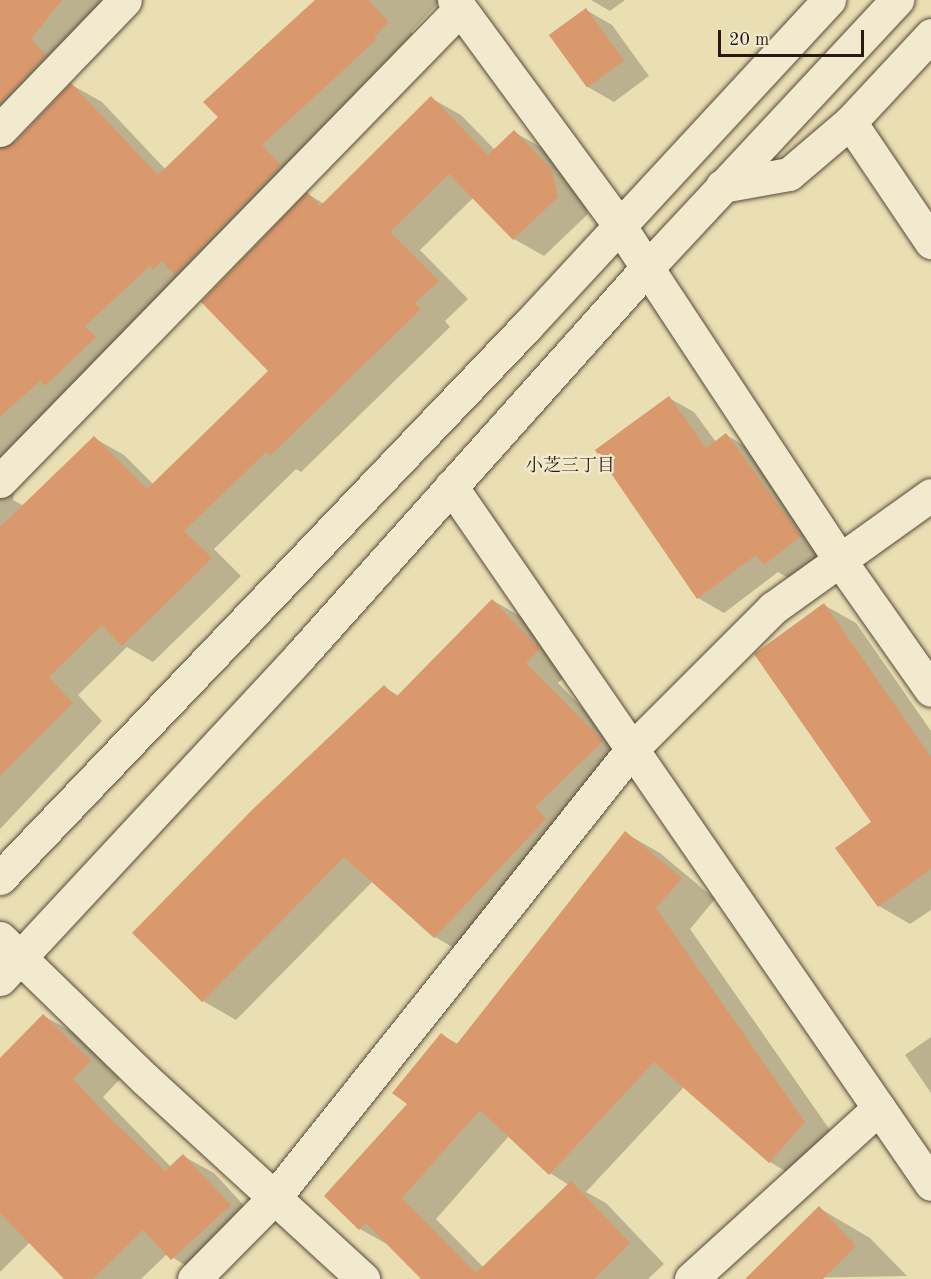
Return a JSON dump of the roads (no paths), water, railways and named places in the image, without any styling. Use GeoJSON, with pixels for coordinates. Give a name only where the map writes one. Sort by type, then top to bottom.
{"type":"FeatureCollection","features":[{"type":"Feature","properties":{"kind":"street"},"geometry":{"type":"LineString","coordinates":[[0,130],[125,0]]}},
{"type":"Feature","properties":{"kind":"street"},"geometry":{"type":"LineString","coordinates":[[0,878],[829,0]]}},
{"type":"Feature","properties":{"kind":"street"},"geometry":{"type":"LineString","coordinates":[[363,1279],[7,959],[451,486],[722,186],[897,0]]}},
{"type":"Feature","properties":{"kind":"street"},"geometry":{"type":"LineString","coordinates":[[0,481],[457,4],[619,225],[841,562],[931,690]]}},
{"type":"Feature","properties":{"kind":"street"},"geometry":{"type":"LineString","coordinates":[[722,186],[789,174],[850,122],[931,35]]}},
{"type":"Feature","properties":{"kind":"street"},"geometry":{"type":"LineString","coordinates":[[850,122],[931,242]]}},
{"type":"Feature","properties":{"kind":"street"},"geometry":{"type":"LineString","coordinates":[[451,486],[931,1184]]}},
{"type":"Feature","properties":{"kind":"street"},"geometry":{"type":"LineString","coordinates":[[194,1279],[274,1198],[633,748],[773,608],[841,562],[931,495]]}},
{"type":"Feature","properties":{"kind":"street"},"geometry":{"type":"LineString","coordinates":[[691,1279],[879,1108]]}},
{"type":"Feature","properties":{"kind":"district","name":"小芝三丁目"},"geometry":{"type":"Point","coordinates":[570,466]}}]}
